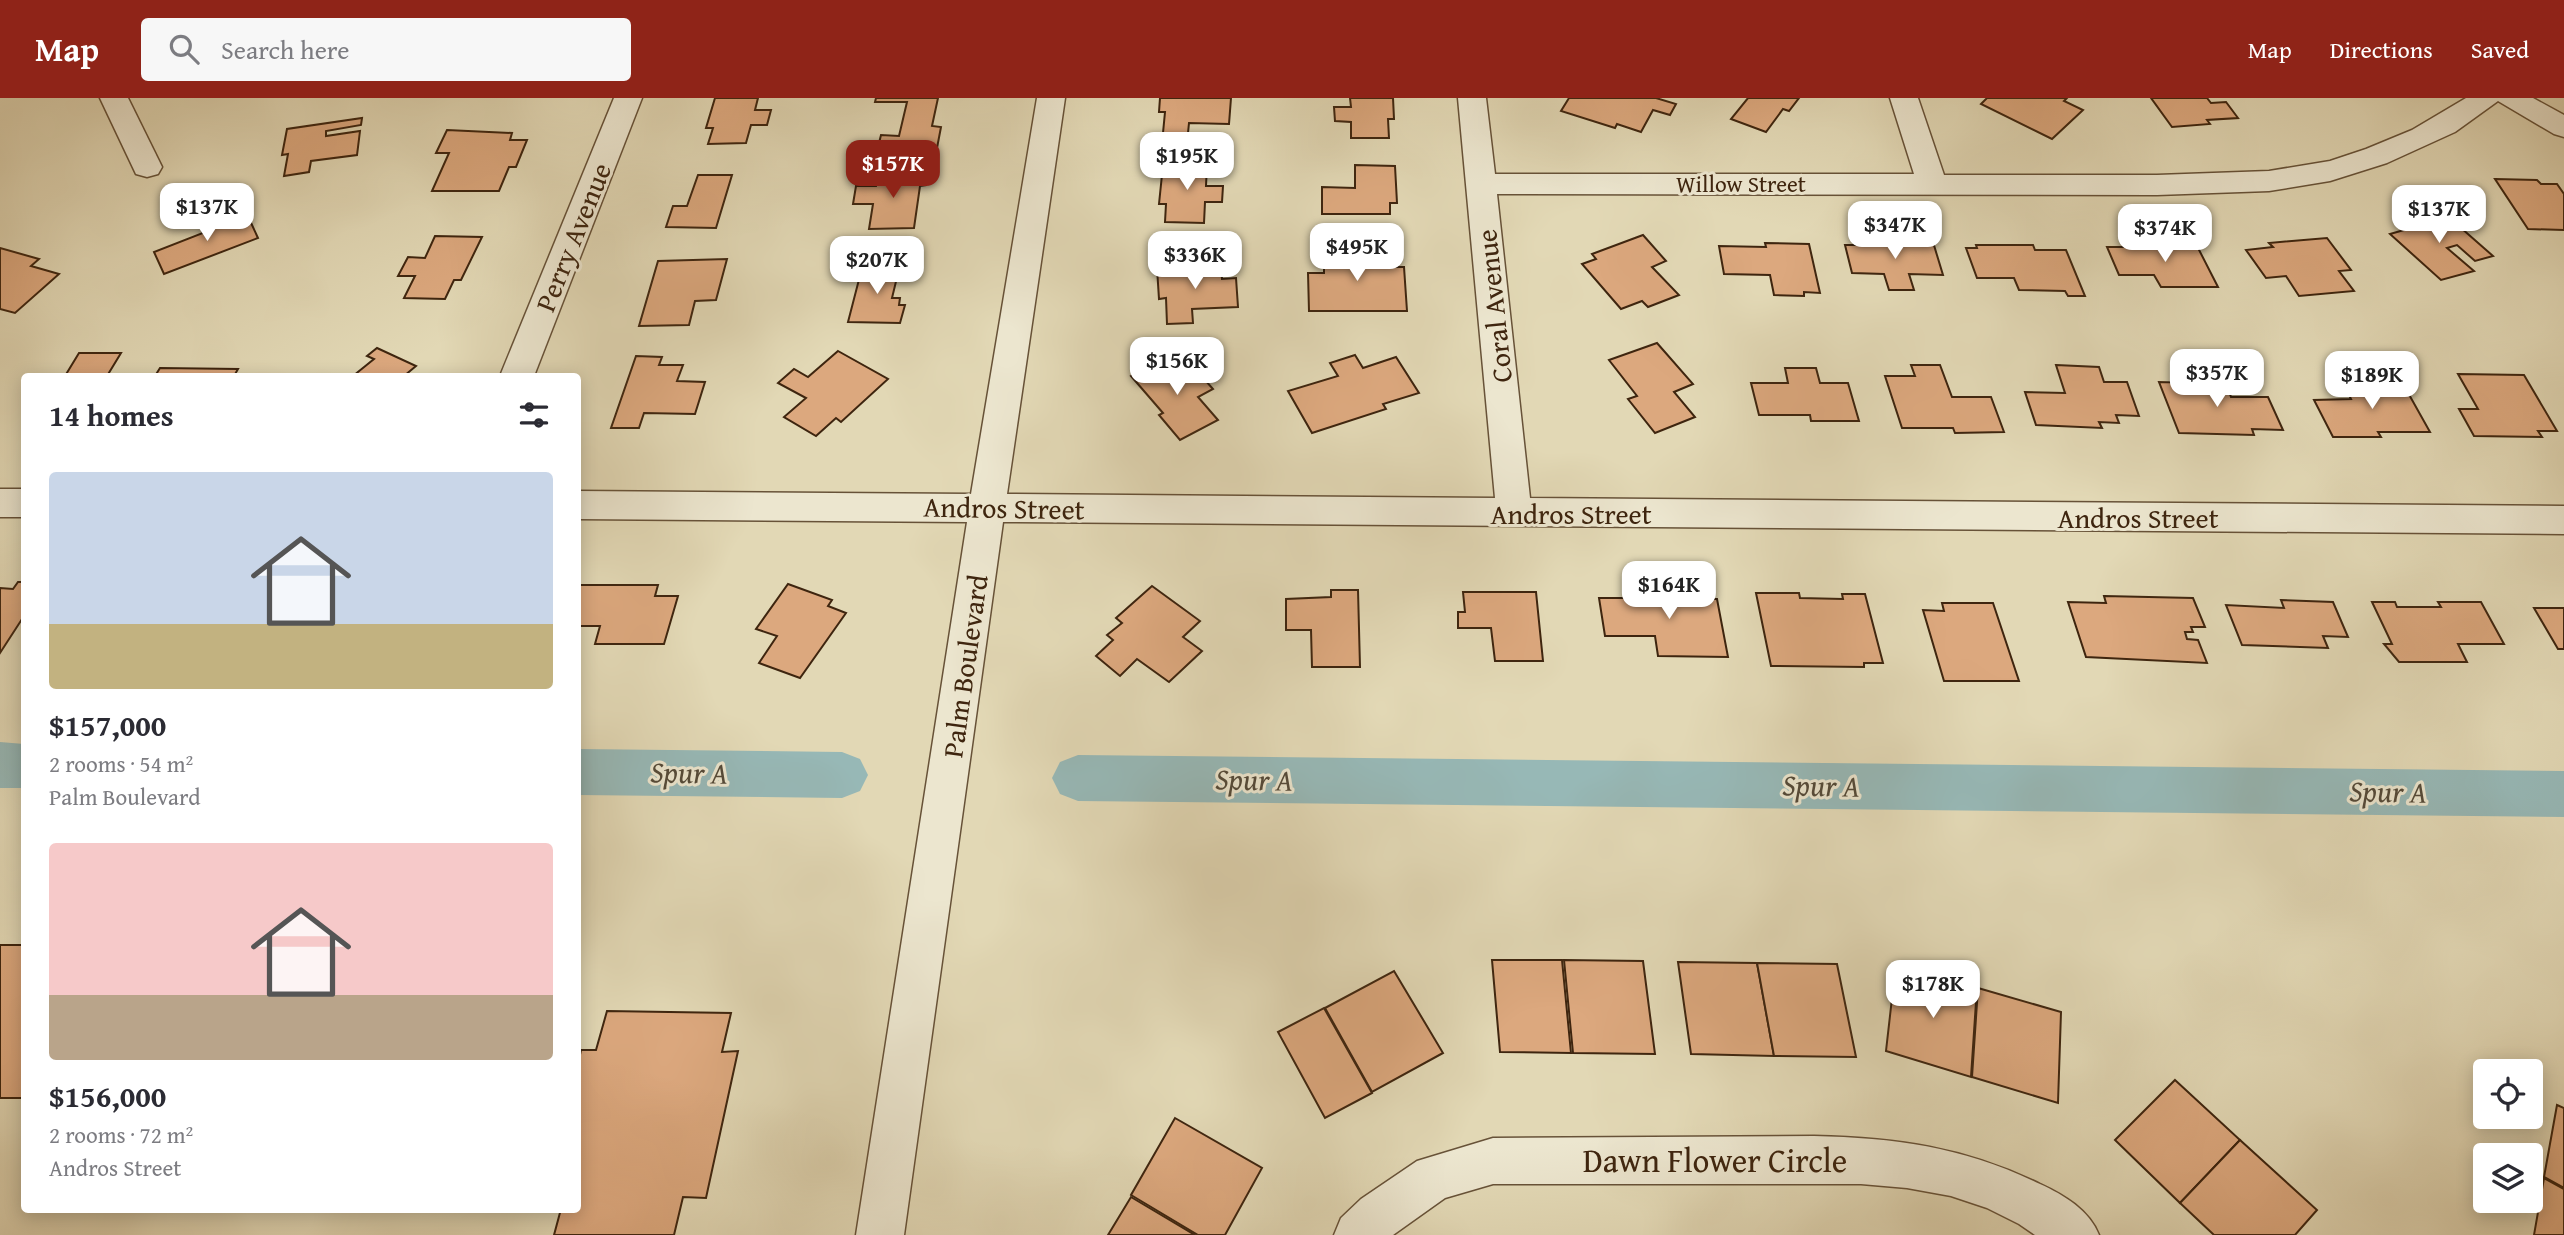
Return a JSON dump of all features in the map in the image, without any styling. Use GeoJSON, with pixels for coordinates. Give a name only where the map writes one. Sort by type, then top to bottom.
{"type":"FeatureCollection","features":[{"type":"Feature","properties":{"kind":"street"},"geometry":{"type":"LineString","coordinates":[[114,98],[146,167]]}},
{"type":"Feature","properties":{"kind":"street","name":"Perry Avenue"},"geometry":{"type":"LineString","coordinates":[[518,373],[628,98]]}},
{"type":"Feature","properties":{"kind":"street","name":"Palm Boulevard"},"geometry":{"type":"LineString","coordinates":[[880,1235],[987,508],[1051,98]]}},
{"type":"Feature","properties":{"kind":"street","name":"Coral Avenue"},"geometry":{"type":"LineString","coordinates":[[1472,98],[1514,514]]}},
{"type":"Feature","properties":{"kind":"street"},"geometry":{"type":"LineString","coordinates":[[1904,98],[1932,185]]}},
{"type":"Feature","properties":{"kind":"street","name":"Willow Street"},"geometry":{"type":"LineString","coordinates":[[1482,184],[2157,186],[2249,182],[2338,169],[2413,141],[2441,127],[2486,98]]}},
{"type":"Feature","properties":{"kind":"street"},"geometry":{"type":"LineString","coordinates":[[2511,98],[2564,127]]}},
{"type":"Feature","properties":{"kind":"street"},"geometry":{"type":"LineString","coordinates":[[0,503],[21,503]]}},
{"type":"Feature","properties":{"kind":"street","name":"Andros Street"},"geometry":{"type":"LineString","coordinates":[[581,505],[2564,520]]}},
{"type":"Feature","properties":{"kind":"street","name":"Dawn Flower Circle"},"geometry":{"type":"LineString","coordinates":[[1358,1235],[1378,1216],[1434,1178],[1493,1161],[1862,1158],[1925,1165],[1999,1186],[2075,1235]]}},
{"type":"Feature","properties":{"kind":"building"},"geometry":{"type":"Polygon","coordinates":[[[715,98],[758,98],[755,110],[771,110],[767,125],[751,125],[746,143],[708,144],[713,128],[706,128],[715,98]]]}},
{"type":"Feature","properties":{"kind":"building"},"geometry":{"type":"Polygon","coordinates":[[[876,98],[938,98],[932,126],[941,127],[937,148],[878,147],[881,135],[899,136],[907,102],[875,102],[876,98]]]}},
{"type":"Feature","properties":{"kind":"building"},"geometry":{"type":"Polygon","coordinates":[[[1160,98],[1231,98],[1229,124],[1189,123],[1188,133],[1163,133],[1165,112],[1159,112],[1160,98]]]}},
{"type":"Feature","properties":{"kind":"building"},"geometry":{"type":"Polygon","coordinates":[[[1350,98],[1393,98],[1394,119],[1388,119],[1389,138],[1351,138],[1351,122],[1335,121],[1334,107],[1351,107],[1350,98]]]}},
{"type":"Feature","properties":{"kind":"building"},"geometry":{"type":"Polygon","coordinates":[[[1569,98],[1656,98],[1676,104],[1670,115],[1653,110],[1641,132],[1617,124],[1615,128],[1561,111],[1569,98]]]}},
{"type":"Feature","properties":{"kind":"building"},"geometry":{"type":"Polygon","coordinates":[[[1748,98],[1799,98],[1789,111],[1783,109],[1766,132],[1731,119],[1748,98]]]}},
{"type":"Feature","properties":{"kind":"building"},"geometry":{"type":"Polygon","coordinates":[[[1987,98],[2067,98],[2064,101],[2083,110],[2052,139],[1981,104],[1987,98]]]}},
{"type":"Feature","properties":{"kind":"building"},"geometry":{"type":"Polygon","coordinates":[[[2151,98],[2207,98],[2211,103],[2226,102],[2238,118],[2207,120],[2210,124],[2172,127],[2151,98]]]}},
{"type":"Feature","properties":{"kind":"building"},"geometry":{"type":"Polygon","coordinates":[[[362,118],[361,125],[326,131],[326,136],[360,131],[357,155],[311,161],[309,172],[284,176],[288,154],[282,155],[287,129],[362,118]]]}},
{"type":"Feature","properties":{"kind":"building"},"geometry":{"type":"Polygon","coordinates":[[[447,130],[512,133],[510,140],[527,140],[516,167],[509,167],[499,191],[432,191],[449,153],[436,153],[447,130]]]}},
{"type":"Feature","properties":{"kind":"building"},"geometry":{"type":"Polygon","coordinates":[[[1185,159],[1202,159],[1201,165],[1207,165],[1206,186],[1223,186],[1222,202],[1205,202],[1204,223],[1165,222],[1166,204],[1159,204],[1163,165],[1184,165],[1185,159]]]}},
{"type":"Feature","properties":{"kind":"building"},"geometry":{"type":"Polygon","coordinates":[[[1355,165],[1395,166],[1397,203],[1390,203],[1390,214],[1322,214],[1322,187],[1355,188],[1355,165]]]}},
{"type":"Feature","properties":{"kind":"building"},"geometry":{"type":"Polygon","coordinates":[[[929,173],[926,185],[920,186],[914,228],[869,229],[873,204],[853,204],[856,186],[876,186],[878,174],[929,173]]]}},
{"type":"Feature","properties":{"kind":"building"},"geometry":{"type":"Polygon","coordinates":[[[698,175],[732,175],[716,228],[666,227],[673,206],[687,206],[698,175]]]}},
{"type":"Feature","properties":{"kind":"building"},"geometry":{"type":"Polygon","coordinates":[[[2495,179],[2537,180],[2541,184],[2557,184],[2564,194],[2564,230],[2528,229],[2495,179]]]}},
{"type":"Feature","properties":{"kind":"building"},"geometry":{"type":"Polygon","coordinates":[[[246,212],[258,238],[164,274],[154,252],[203,233],[202,229],[246,212]]]}},
{"type":"Feature","properties":{"kind":"building"},"geometry":{"type":"Polygon","coordinates":[[[2444,213],[2493,256],[2475,261],[2457,245],[2447,248],[2474,271],[2441,280],[2390,234],[2404,230],[2397,224],[2444,213]]]}},
{"type":"Feature","properties":{"kind":"building"},"geometry":{"type":"Polygon","coordinates":[[[1643,235],[1666,261],[1652,267],[1679,295],[1648,307],[1642,301],[1621,309],[1582,264],[1596,259],[1592,254],[1643,235]]]}},
{"type":"Feature","properties":{"kind":"building"},"geometry":{"type":"Polygon","coordinates":[[[435,236],[482,237],[461,280],[454,280],[445,299],[404,298],[415,276],[398,276],[408,257],[425,258],[435,236]]]}},
{"type":"Feature","properties":{"kind":"building"},"geometry":{"type":"Polygon","coordinates":[[[2327,238],[2351,270],[2339,271],[2354,291],[2299,296],[2286,276],[2266,278],[2246,250],[2273,247],[2269,243],[2327,238]]]}},
{"type":"Feature","properties":{"kind":"building"},"geometry":{"type":"Polygon","coordinates":[[[2151,240],[2195,242],[2218,287],[2161,287],[2154,275],[2119,275],[2107,247],[2154,247],[2151,240]]]}},
{"type":"Feature","properties":{"kind":"building"},"geometry":{"type":"Polygon","coordinates":[[[1871,241],[1933,242],[1943,275],[1909,274],[1914,290],[1889,290],[1884,274],[1852,273],[1845,245],[1873,245],[1871,241]]]}},
{"type":"Feature","properties":{"kind":"building"},"geometry":{"type":"Polygon","coordinates":[[[1765,243],[1809,244],[1820,293],[1804,292],[1804,296],[1774,295],[1770,275],[1724,274],[1719,246],[1766,247],[1765,243]]]}},
{"type":"Feature","properties":{"kind":"building"},"geometry":{"type":"Polygon","coordinates":[[[1976,245],[2033,245],[2035,250],[2066,250],[2085,296],[2068,296],[2065,291],[2019,290],[2014,278],[1977,278],[1966,248],[1977,248],[1976,245]]]}},
{"type":"Feature","properties":{"kind":"building"},"geometry":{"type":"Polygon","coordinates":[[[0,248],[39,259],[31,266],[59,274],[15,313],[0,309],[0,248]]]}},
{"type":"Feature","properties":{"kind":"building"},"geometry":{"type":"Polygon","coordinates":[[[1324,248],[1381,248],[1381,267],[1404,267],[1407,311],[1309,311],[1308,273],[1324,273],[1324,248]]]}},
{"type":"Feature","properties":{"kind":"building"},"geometry":{"type":"Polygon","coordinates":[[[727,259],[716,300],[695,301],[689,325],[639,326],[658,261],[727,259]]]}},
{"type":"Feature","properties":{"kind":"building"},"geometry":{"type":"Polygon","coordinates":[[[863,264],[900,265],[892,298],[900,298],[899,305],[905,305],[900,323],[848,322],[863,264]]]}},
{"type":"Feature","properties":{"kind":"building"},"geometry":{"type":"Polygon","coordinates":[[[1221,264],[1222,279],[1236,278],[1238,307],[1192,309],[1193,323],[1167,324],[1166,298],[1159,299],[1157,268],[1221,264]]]}},
{"type":"Feature","properties":{"kind":"building"},"geometry":{"type":"Polygon","coordinates":[[[1657,343],[1693,384],[1674,392],[1695,417],[1655,433],[1628,399],[1637,396],[1609,360],[1657,343]]]}},
{"type":"Feature","properties":{"kind":"building"},"geometry":{"type":"Polygon","coordinates":[[[377,348],[416,366],[408,373],[357,373],[374,359],[367,356],[377,348]]]}},
{"type":"Feature","properties":{"kind":"building"},"geometry":{"type":"Polygon","coordinates":[[[838,351],[888,379],[841,422],[836,418],[816,436],[784,417],[806,398],[778,383],[794,369],[808,377],[838,351]]]}},
{"type":"Feature","properties":{"kind":"building"},"geometry":{"type":"Polygon","coordinates":[[[79,353],[121,353],[109,373],[67,373],[79,353]]]}},
{"type":"Feature","properties":{"kind":"building"},"geometry":{"type":"Polygon","coordinates":[[[1174,355],[1182,364],[1172,368],[1182,380],[1198,372],[1213,389],[1198,397],[1218,420],[1180,440],[1159,415],[1163,413],[1131,376],[1174,355]]]}},
{"type":"Feature","properties":{"kind":"building"},"geometry":{"type":"Polygon","coordinates":[[[1355,355],[1363,368],[1396,357],[1419,393],[1383,404],[1386,409],[1312,433],[1288,391],[1338,376],[1330,363],[1355,355]]]}},
{"type":"Feature","properties":{"kind":"building"},"geometry":{"type":"Polygon","coordinates":[[[636,356],[662,357],[659,365],[683,365],[677,381],[705,382],[695,414],[644,413],[639,428],[611,428],[636,356]]]}},
{"type":"Feature","properties":{"kind":"building"},"geometry":{"type":"Polygon","coordinates":[[[1911,365],[1940,365],[1952,397],[1991,397],[2004,432],[1955,433],[1953,428],[1902,428],[1885,376],[1915,376],[1911,365]]]}},
{"type":"Feature","properties":{"kind":"building"},"geometry":{"type":"Polygon","coordinates":[[[2056,365],[2099,367],[2104,382],[2127,382],[2139,416],[2116,415],[2119,423],[2099,422],[2102,428],[2036,425],[2025,392],[2065,393],[2056,365]]]}},
{"type":"Feature","properties":{"kind":"building"},"geometry":{"type":"Polygon","coordinates":[[[160,368],[238,369],[236,373],[157,373],[160,368]]]}},
{"type":"Feature","properties":{"kind":"building"},"geometry":{"type":"Polygon","coordinates":[[[1785,368],[1816,368],[1820,383],[1848,383],[1859,421],[1811,421],[1810,415],[1759,415],[1751,383],[1788,383],[1785,368]]]}},
{"type":"Feature","properties":{"kind":"building"},"geometry":{"type":"Polygon","coordinates":[[[2458,374],[2524,375],[2557,431],[2538,431],[2542,437],[2474,436],[2459,409],[2478,409],[2458,374]]]}},
{"type":"Feature","properties":{"kind":"building"},"geometry":{"type":"Polygon","coordinates":[[[2193,379],[2225,380],[2231,397],[2268,397],[2283,430],[2252,429],[2254,435],[2179,433],[2159,382],[2194,383],[2193,379]]]}},
{"type":"Feature","properties":{"kind":"building"},"geometry":{"type":"Polygon","coordinates":[[[2365,382],[2402,382],[2430,432],[2378,432],[2381,437],[2333,437],[2314,400],[2351,399],[2344,385],[2366,385],[2365,382]]]}},
{"type":"Feature","properties":{"kind":"building"},"geometry":{"type":"Polygon","coordinates":[[[21,582],[21,621],[0,653],[0,588],[13,589],[21,582]]]}},
{"type":"Feature","properties":{"kind":"building"},"geometry":{"type":"Polygon","coordinates":[[[1648,582],[1679,582],[1681,592],[1706,592],[1707,599],[1717,599],[1728,657],[1658,656],[1655,636],[1605,636],[1599,598],[1651,598],[1648,582]]]}},
{"type":"Feature","properties":{"kind":"building"},"geometry":{"type":"Polygon","coordinates":[[[788,584],[832,600],[828,606],[846,613],[800,678],[759,663],[777,636],[756,629],[788,584]]]}},
{"type":"Feature","properties":{"kind":"building"},"geometry":{"type":"Polygon","coordinates":[[[581,585],[658,585],[655,596],[678,596],[664,644],[595,644],[600,626],[581,626],[581,585]]]}},
{"type":"Feature","properties":{"kind":"building"},"geometry":{"type":"Polygon","coordinates":[[[1152,586],[1200,621],[1183,637],[1202,651],[1169,682],[1137,659],[1120,676],[1096,656],[1113,640],[1107,635],[1122,623],[1116,618],[1152,586]]]}},
{"type":"Feature","properties":{"kind":"building"},"geometry":{"type":"Polygon","coordinates":[[[1331,590],[1358,590],[1360,667],[1312,667],[1311,630],[1286,630],[1286,599],[1331,597],[1331,590]]]}},
{"type":"Feature","properties":{"kind":"building"},"geometry":{"type":"Polygon","coordinates":[[[1463,592],[1536,592],[1543,661],[1495,661],[1491,628],[1458,628],[1458,612],[1465,612],[1463,592]]]}},
{"type":"Feature","properties":{"kind":"building"},"geometry":{"type":"Polygon","coordinates":[[[1756,593],[1799,593],[1800,598],[1843,599],[1842,594],[1865,594],[1883,663],[1864,663],[1864,667],[1771,666],[1756,593]]]}},
{"type":"Feature","properties":{"kind":"building"},"geometry":{"type":"Polygon","coordinates":[[[2104,596],[2193,598],[2205,627],[2191,627],[2193,632],[2185,632],[2187,639],[2198,640],[2207,663],[2086,657],[2068,602],[2106,603],[2104,596]]]}},
{"type":"Feature","properties":{"kind":"building"},"geometry":{"type":"Polygon","coordinates":[[[2281,600],[2333,602],[2348,637],[2323,636],[2328,648],[2242,645],[2226,605],[2284,608],[2281,600]]]}},
{"type":"Feature","properties":{"kind":"building"},"geometry":{"type":"Polygon","coordinates":[[[2372,602],[2395,602],[2397,607],[2441,607],[2438,602],[2481,602],[2504,644],[2458,644],[2467,662],[2399,662],[2384,644],[2392,644],[2372,602]]]}},
{"type":"Feature","properties":{"kind":"building"},"geometry":{"type":"Polygon","coordinates":[[[1942,603],[1993,603],[2019,681],[1944,681],[1923,610],[1944,611],[1942,603]]]}},
{"type":"Feature","properties":{"kind":"building"},"geometry":{"type":"Polygon","coordinates":[[[2534,608],[2564,608],[2564,649],[2558,649],[2534,608]]]}},
{"type":"Feature","properties":{"kind":"building"},"geometry":{"type":"Polygon","coordinates":[[[0,945],[21,945],[21,1098],[0,1098],[0,945]]]}},
{"type":"Feature","properties":{"kind":"building"},"geometry":{"type":"Polygon","coordinates":[[[1492,960],[1562,960],[1571,1053],[1500,1052],[1492,960]]]}},
{"type":"Feature","properties":{"kind":"building"},"geometry":{"type":"Polygon","coordinates":[[[1564,960],[1643,961],[1655,1054],[1573,1053],[1564,960]]]}},
{"type":"Feature","properties":{"kind":"building"},"geometry":{"type":"Polygon","coordinates":[[[1678,962],[1757,963],[1774,1056],[1691,1054],[1678,962]]]}},
{"type":"Feature","properties":{"kind":"building"},"geometry":{"type":"Polygon","coordinates":[[[1757,963],[1837,964],[1856,1057],[1774,1056],[1757,963]]]}},
{"type":"Feature","properties":{"kind":"building"},"geometry":{"type":"Polygon","coordinates":[[[1896,963],[1977,987],[1971,1077],[1886,1051],[1896,963]]]}},
{"type":"Feature","properties":{"kind":"building"},"geometry":{"type":"Polygon","coordinates":[[[1394,971],[1443,1053],[1372,1092],[1325,1008],[1394,971]]]}},
{"type":"Feature","properties":{"kind":"building"},"geometry":{"type":"Polygon","coordinates":[[[1978,988],[2061,1012],[2058,1103],[1972,1077],[1978,988]]]}},
{"type":"Feature","properties":{"kind":"building"},"geometry":{"type":"Polygon","coordinates":[[[1324,1008],[1372,1093],[1325,1118],[1278,1032],[1324,1008]]]}},
{"type":"Feature","properties":{"kind":"building"},"geometry":{"type":"Polygon","coordinates":[[[607,1011],[731,1013],[722,1052],[738,1051],[706,1198],[683,1197],[674,1235],[554,1235],[560,1213],[581,1213],[581,1050],[596,1050],[607,1011]]]}},
{"type":"Feature","properties":{"kind":"building"},"geometry":{"type":"Polygon","coordinates":[[[2175,1080],[2240,1140],[2180,1203],[2115,1140],[2175,1080]]]}},
{"type":"Feature","properties":{"kind":"building"},"geometry":{"type":"Polygon","coordinates":[[[2557,1105],[2564,1108],[2564,1188],[2544,1177],[2557,1105]]]}},
{"type":"Feature","properties":{"kind":"building"},"geometry":{"type":"Polygon","coordinates":[[[1175,1118],[1262,1168],[1225,1235],[1198,1235],[1131,1195],[1175,1118]]]}},
{"type":"Feature","properties":{"kind":"building"},"geometry":{"type":"Polygon","coordinates":[[[2240,1140],[2317,1210],[2295,1235],[2214,1235],[2180,1203],[2240,1140]]]}},
{"type":"Feature","properties":{"kind":"building"},"geometry":{"type":"Polygon","coordinates":[[[2544,1178],[2564,1189],[2564,1235],[2534,1235],[2538,1213],[2543,1213],[2544,1178]]]}},
{"type":"Feature","properties":{"kind":"building"},"geometry":{"type":"Polygon","coordinates":[[[1131,1197],[1195,1235],[1108,1235],[1131,1197]]]}},
{"type":"Feature","properties":{"kind":"waterway","name":"Spur A"},"geometry":{"type":"LineString","coordinates":[[0,765],[21,766]]}},
{"type":"Feature","properties":{"kind":"waterway","name":"Spur A"},"geometry":{"type":"LineString","coordinates":[[581,772],[842,775]]}},
{"type":"Feature","properties":{"kind":"waterway","name":"Spur A"},"geometry":{"type":"LineString","coordinates":[[1078,778],[2564,794]]}}]}
